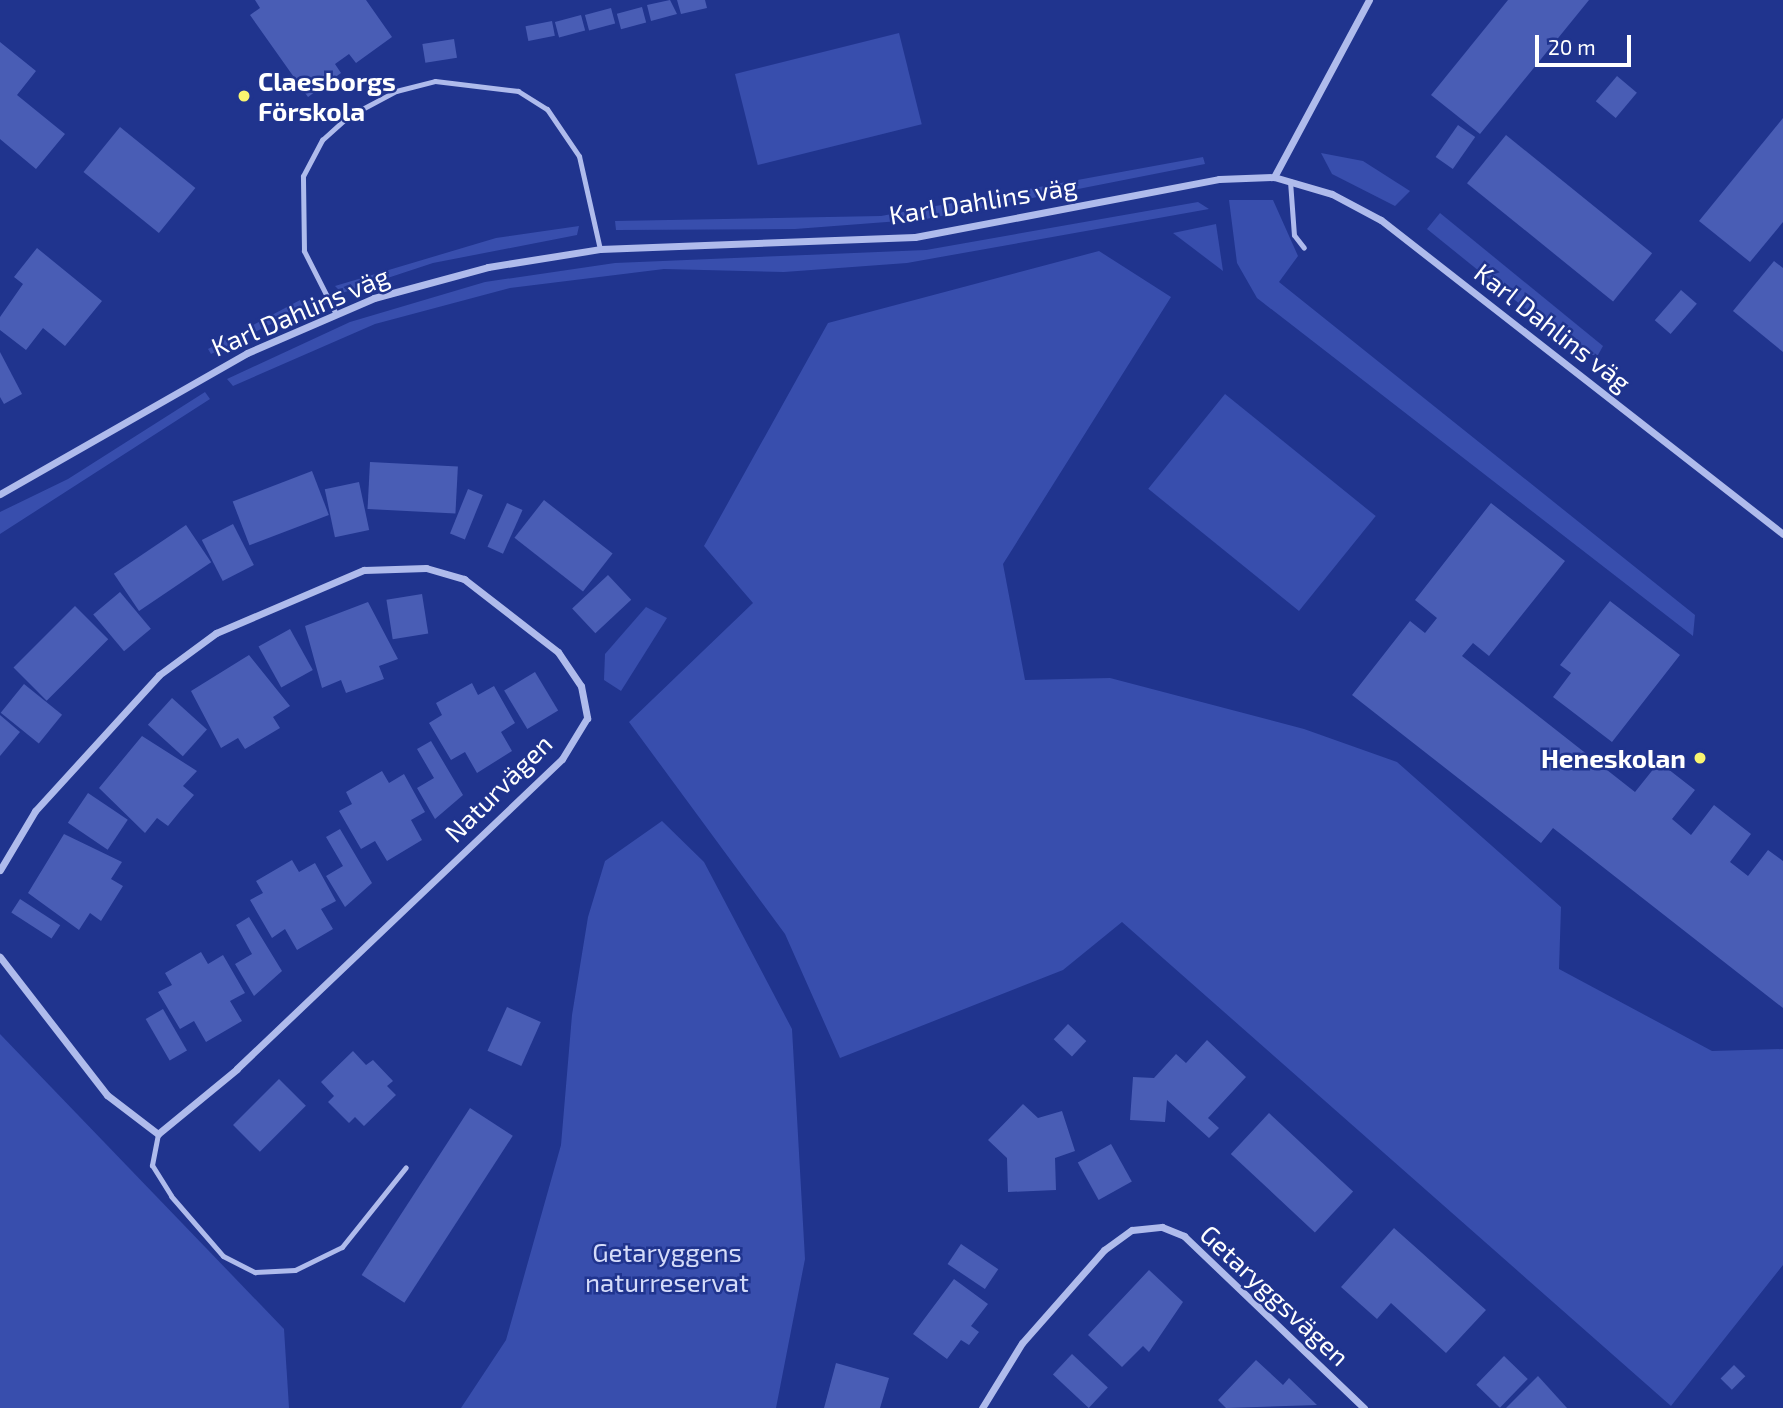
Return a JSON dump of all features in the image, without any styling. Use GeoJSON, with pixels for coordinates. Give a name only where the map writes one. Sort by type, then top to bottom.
{"type":"FeatureCollection","features":[{"type":"Feature","properties":{"kind":"street"},"geometry":{"type":"LineString","coordinates":[[1275,177],[1369,0]]}},
{"type":"Feature","properties":{"kind":"street","name":"Karl Dahlins väg"},"geometry":{"type":"LineString","coordinates":[[0,494],[70,459],[209,372],[336,314],[488,267],[600,249],[915,237],[1219,179],[1275,177],[1332,194],[1381,220],[1783,534]]}},
{"type":"Feature","properties":{"kind":"street","name":"Naturvägen"},"geometry":{"type":"LineString","coordinates":[[0,870],[35,810],[159,675],[216,633],[364,570],[426,568],[464,579],[558,652],[581,686],[587,718],[562,759],[237,1069],[158,1134]]}},
{"type":"Feature","properties":{"kind":"street"},"geometry":{"type":"LineString","coordinates":[[0,957],[107,1095],[158,1134]]}},
{"type":"Feature","properties":{"kind":"street","name":"Getaryggsvägen"},"geometry":{"type":"LineString","coordinates":[[982,1408],[1022,1343],[1104,1250],[1132,1230],[1162,1227],[1184,1236],[1364,1408]]}},
{"type":"Feature","properties":{"kind":"lane"},"geometry":{"type":"LineString","coordinates":[[336,314],[304,251],[303,176],[322,140],[349,116],[396,91],[435,81],[518,91],[547,109],[579,156],[600,249]]}},
{"type":"Feature","properties":{"kind":"lane"},"geometry":{"type":"LineString","coordinates":[[1290,181],[1294,235],[1304,248]]}},
{"type":"Feature","properties":{"kind":"lane"},"geometry":{"type":"LineString","coordinates":[[158,1134],[152,1165],[171,1196],[223,1256],[255,1272],[295,1270],[342,1247],[406,1167]]}},
{"type":"Feature","properties":{"kind":"green space"},"geometry":{"type":"Polygon","coordinates":[[[899,33],[922,124],[758,165],[735,74],[899,33]]]}},
{"type":"Feature","properties":{"kind":"green space"},"geometry":{"type":"Polygon","coordinates":[[[1321,153],[1363,161],[1410,191],[1395,206],[1332,174],[1321,153]]]}},
{"type":"Feature","properties":{"kind":"green space"},"geometry":{"type":"Polygon","coordinates":[[[1203,157],[1205,164],[926,219],[795,229],[616,230],[615,221],[881,216],[1203,157]]]}},
{"type":"Feature","properties":{"kind":"green space"},"geometry":{"type":"Polygon","coordinates":[[[1229,200],[1273,200],[1298,256],[1279,282],[1695,615],[1693,636],[1257,298],[1237,263],[1229,200]]]}},
{"type":"Feature","properties":{"kind":"green space"},"geometry":{"type":"Polygon","coordinates":[[[1198,202],[1209,209],[907,263],[784,272],[664,269],[510,288],[375,324],[233,386],[227,379],[350,322],[485,282],[615,263],[926,250],[1198,202]]]}},
{"type":"Feature","properties":{"kind":"green space"},"geometry":{"type":"Polygon","coordinates":[[[1440,213],[1603,346],[1598,355],[1583,355],[1427,229],[1440,213]]]}},
{"type":"Feature","properties":{"kind":"green space"},"geometry":{"type":"Polygon","coordinates":[[[1216,224],[1223,271],[1173,233],[1216,224]]]}},
{"type":"Feature","properties":{"kind":"green space"},"geometry":{"type":"Polygon","coordinates":[[[579,226],[577,235],[433,263],[342,293],[335,286],[496,238],[579,226]]]}},
{"type":"Feature","properties":{"kind":"green space"},"geometry":{"type":"Polygon","coordinates":[[[1099,251],[1171,297],[1003,564],[1025,680],[1110,678],[1304,729],[1397,762],[1561,907],[1559,969],[1712,1051],[1783,1049],[1783,1265],[1671,1406],[1122,922],[1063,970],[840,1058],[785,934],[629,722],[753,603],[704,546],[828,323],[1099,251]]]}},
{"type":"Feature","properties":{"kind":"green space"},"geometry":{"type":"Polygon","coordinates":[[[302,299],[303,308],[211,354],[208,349],[302,299]]]}},
{"type":"Feature","properties":{"kind":"green space"},"geometry":{"type":"Polygon","coordinates":[[[205,392],[210,399],[0,534],[0,512],[68,479],[205,392]]]}},
{"type":"Feature","properties":{"kind":"green space"},"geometry":{"type":"Polygon","coordinates":[[[1225,394],[1376,516],[1299,611],[1148,489],[1225,394]]]}},
{"type":"Feature","properties":{"kind":"green space"},"geometry":{"type":"Polygon","coordinates":[[[646,607],[667,618],[621,691],[604,680],[605,654],[646,607]]]}},
{"type":"Feature","properties":{"kind":"green space","name":"Getaryggens naturreservat"},"geometry":{"type":"Polygon","coordinates":[[[662,821],[704,862],[792,1029],[805,1259],[776,1408],[461,1408],[506,1340],[561,1145],[572,1015],[588,917],[605,861],[662,821]]]}},
{"type":"Feature","properties":{"kind":"green space"},"geometry":{"type":"Polygon","coordinates":[[[0,1034],[284,1329],[289,1408],[0,1408],[0,1034]]]}},
{"type":"Feature","properties":{"kind":"building"},"geometry":{"type":"Polygon","coordinates":[[[255,0],[366,0],[392,37],[356,63],[349,54],[335,64],[341,73],[308,97],[250,15],[260,8],[255,0]]]}},
{"type":"Feature","properties":{"kind":"building"},"geometry":{"type":"Polygon","coordinates":[[[670,0],[677,14],[651,21],[647,5],[670,0]]]}},
{"type":"Feature","properties":{"kind":"building"},"geometry":{"type":"Polygon","coordinates":[[[677,0],[705,0],[707,8],[681,14],[677,0]]]}},
{"type":"Feature","properties":{"kind":"building"},"geometry":{"type":"Polygon","coordinates":[[[1508,0],[1589,0],[1480,134],[1431,95],[1508,0]]]}},
{"type":"Feature","properties":{"kind":"building"},"geometry":{"type":"Polygon","coordinates":[[[642,7],[646,22],[621,29],[617,14],[642,7]]]}},
{"type":"Feature","properties":{"kind":"building"},"geometry":{"type":"Polygon","coordinates":[[[611,8],[615,23],[589,30],[585,15],[611,8]]]}},
{"type":"Feature","properties":{"kind":"building"},"geometry":{"type":"Polygon","coordinates":[[[581,15],[585,30],[559,37],[555,22],[581,15]]]}},
{"type":"Feature","properties":{"kind":"building"},"geometry":{"type":"Polygon","coordinates":[[[552,21],[555,36],[528,41],[525,26],[552,21]]]}},
{"type":"Feature","properties":{"kind":"building"},"geometry":{"type":"Polygon","coordinates":[[[454,39],[457,58],[425,63],[422,44],[454,39]]]}},
{"type":"Feature","properties":{"kind":"building"},"geometry":{"type":"Polygon","coordinates":[[[0,42],[36,71],[17,95],[65,134],[36,169],[0,139],[0,42]]]}},
{"type":"Feature","properties":{"kind":"building"},"geometry":{"type":"Polygon","coordinates":[[[1617,76],[1637,93],[1616,118],[1596,101],[1617,76]]]}},
{"type":"Feature","properties":{"kind":"building"},"geometry":{"type":"Polygon","coordinates":[[[1783,118],[1783,222],[1750,262],[1699,221],[1783,118]]]}},
{"type":"Feature","properties":{"kind":"building"},"geometry":{"type":"Polygon","coordinates":[[[1458,125],[1475,137],[1453,169],[1436,157],[1458,125]]]}},
{"type":"Feature","properties":{"kind":"building"},"geometry":{"type":"Polygon","coordinates":[[[120,127],[195,188],[159,233],[83,172],[120,127]]]}},
{"type":"Feature","properties":{"kind":"building"},"geometry":{"type":"Polygon","coordinates":[[[1506,135],[1652,253],[1613,301],[1467,183],[1506,135]]]}},
{"type":"Feature","properties":{"kind":"building"},"geometry":{"type":"Polygon","coordinates":[[[37,248],[102,301],[65,346],[43,328],[26,350],[0,330],[0,317],[23,284],[14,277],[37,248]]]}},
{"type":"Feature","properties":{"kind":"building"},"geometry":{"type":"Polygon","coordinates":[[[1774,261],[1783,268],[1783,352],[1733,311],[1774,261]]]}},
{"type":"Feature","properties":{"kind":"building"},"geometry":{"type":"Polygon","coordinates":[[[1681,290],[1697,304],[1671,334],[1655,320],[1681,290]]]}},
{"type":"Feature","properties":{"kind":"building"},"geometry":{"type":"Polygon","coordinates":[[[0,352],[22,394],[4,404],[0,397],[0,352]]]}},
{"type":"Feature","properties":{"kind":"building"},"geometry":{"type":"Polygon","coordinates":[[[370,462],[458,467],[455,514],[368,509],[370,462]]]}},
{"type":"Feature","properties":{"kind":"building"},"geometry":{"type":"Polygon","coordinates":[[[312,471],[329,515],[249,545],[233,501],[312,471]]]}},
{"type":"Feature","properties":{"kind":"building"},"geometry":{"type":"Polygon","coordinates":[[[359,482],[369,530],[335,537],[325,489],[359,482]]]}},
{"type":"Feature","properties":{"kind":"building"},"geometry":{"type":"Polygon","coordinates":[[[468,489],[483,495],[465,539],[450,534],[468,489]]]}},
{"type":"Feature","properties":{"kind":"building"},"geometry":{"type":"Polygon","coordinates":[[[544,500],[613,554],[583,591],[514,538],[544,500]]]}},
{"type":"Feature","properties":{"kind":"building"},"geometry":{"type":"Polygon","coordinates":[[[507,503],[523,510],[503,554],[487,547],[507,503]]]}},
{"type":"Feature","properties":{"kind":"building"},"geometry":{"type":"Polygon","coordinates":[[[1491,503],[1565,561],[1489,656],[1473,643],[1462,656],[1635,792],[1659,762],[1695,790],[1672,819],[1691,835],[1714,805],[1751,834],[1730,862],[1748,876],[1768,850],[1783,861],[1783,1008],[1553,828],[1541,843],[1352,695],[1410,621],[1425,633],[1437,618],[1415,600],[1491,503]]]}},
{"type":"Feature","properties":{"kind":"building"},"geometry":{"type":"Polygon","coordinates":[[[233,524],[254,565],[223,581],[202,540],[233,524]]]}},
{"type":"Feature","properties":{"kind":"building"},"geometry":{"type":"Polygon","coordinates":[[[186,525],[211,562],[139,611],[114,574],[186,525]]]}},
{"type":"Feature","properties":{"kind":"building"},"geometry":{"type":"Polygon","coordinates":[[[608,575],[631,600],[595,633],[572,608],[608,575]]]}},
{"type":"Feature","properties":{"kind":"building"},"geometry":{"type":"Polygon","coordinates":[[[120,592],[151,629],[124,651],[93,614],[120,592]]]}},
{"type":"Feature","properties":{"kind":"building"},"geometry":{"type":"Polygon","coordinates":[[[422,594],[428,634],[393,639],[386,600],[422,594]]]}},
{"type":"Feature","properties":{"kind":"building"},"geometry":{"type":"Polygon","coordinates":[[[1610,601],[1680,655],[1612,742],[1553,697],[1571,673],[1560,665],[1610,601]]]}},
{"type":"Feature","properties":{"kind":"building"},"geometry":{"type":"Polygon","coordinates":[[[368,602],[398,659],[379,666],[384,679],[346,693],[341,680],[322,688],[305,626],[368,602]]]}},
{"type":"Feature","properties":{"kind":"building"},"geometry":{"type":"Polygon","coordinates":[[[75,606],[108,639],[47,701],[13,668],[75,606]]]}},
{"type":"Feature","properties":{"kind":"building"},"geometry":{"type":"Polygon","coordinates":[[[290,629],[313,670],[281,688],[259,646],[290,629]]]}},
{"type":"Feature","properties":{"kind":"building"},"geometry":{"type":"Polygon","coordinates":[[[249,655],[290,706],[273,717],[280,728],[245,749],[238,738],[221,748],[191,691],[249,655]]]}},
{"type":"Feature","properties":{"kind":"building"},"geometry":{"type":"Polygon","coordinates":[[[535,672],[558,711],[527,729],[504,691],[535,672]]]}},
{"type":"Feature","properties":{"kind":"building"},"geometry":{"type":"Polygon","coordinates":[[[472,683],[478,695],[494,686],[515,723],[501,732],[512,751],[477,773],[465,752],[451,760],[429,723],[442,715],[436,703],[472,683]]]}},
{"type":"Feature","properties":{"kind":"building"},"geometry":{"type":"Polygon","coordinates":[[[24,684],[62,715],[39,744],[1,713],[24,684]]]}},
{"type":"Feature","properties":{"kind":"building"},"geometry":{"type":"Polygon","coordinates":[[[172,698],[207,729],[183,756],[148,725],[172,698]]]}},
{"type":"Feature","properties":{"kind":"building"},"geometry":{"type":"Polygon","coordinates":[[[0,715],[20,732],[0,756],[0,715]]]}},
{"type":"Feature","properties":{"kind":"building"},"geometry":{"type":"Polygon","coordinates":[[[142,736],[197,771],[183,786],[194,795],[168,826],[157,818],[145,833],[99,788],[142,736]]]}},
{"type":"Feature","properties":{"kind":"building"},"geometry":{"type":"Polygon","coordinates":[[[431,741],[463,795],[435,819],[417,788],[434,778],[417,749],[431,741]]]}},
{"type":"Feature","properties":{"kind":"building"},"geometry":{"type":"Polygon","coordinates":[[[382,771],[389,783],[404,774],[425,812],[411,820],[422,840],[387,861],[375,841],[361,849],[339,811],[352,804],[346,792],[382,771]]]}},
{"type":"Feature","properties":{"kind":"building"},"geometry":{"type":"Polygon","coordinates":[[[88,793],[128,820],[108,850],[68,823],[88,793]]]}},
{"type":"Feature","properties":{"kind":"building"},"geometry":{"type":"Polygon","coordinates":[[[340,829],[372,883],[345,907],[326,876],[343,866],[326,837],[340,829]]]}},
{"type":"Feature","properties":{"kind":"building"},"geometry":{"type":"Polygon","coordinates":[[[64,834],[122,862],[111,879],[123,886],[101,921],[90,913],[79,930],[28,893],[64,834]]]}},
{"type":"Feature","properties":{"kind":"building"},"geometry":{"type":"Polygon","coordinates":[[[292,860],[299,872],[315,863],[336,901],[321,909],[333,929],[297,950],[285,929],[272,938],[250,900],[263,893],[256,881],[292,860]]]}},
{"type":"Feature","properties":{"kind":"building"},"geometry":{"type":"Polygon","coordinates":[[[20,899],[60,925],[52,939],[11,912],[20,899]]]}},
{"type":"Feature","properties":{"kind":"building"},"geometry":{"type":"Polygon","coordinates":[[[249,917],[282,971],[254,996],[235,964],[252,954],[236,925],[249,917]]]}},
{"type":"Feature","properties":{"kind":"building"},"geometry":{"type":"Polygon","coordinates":[[[201,952],[208,964],[223,955],[245,993],[230,1001],[242,1021],[206,1042],[194,1021],[180,1029],[158,992],[172,985],[165,973],[201,952]]]}},
{"type":"Feature","properties":{"kind":"building"},"geometry":{"type":"Polygon","coordinates":[[[507,1007],[541,1022],[521,1066],[487,1051],[507,1007]]]}},
{"type":"Feature","properties":{"kind":"building"},"geometry":{"type":"Polygon","coordinates":[[[163,1009],[187,1051],[170,1061],[146,1019],[163,1009]]]}},
{"type":"Feature","properties":{"kind":"building"},"geometry":{"type":"Polygon","coordinates":[[[1068,1024],[1086,1041],[1072,1056],[1054,1039],[1068,1024]]]}},
{"type":"Feature","properties":{"kind":"building"},"geometry":{"type":"Polygon","coordinates":[[[1207,1040],[1246,1077],[1208,1118],[1219,1128],[1209,1138],[1167,1100],[1165,1122],[1130,1120],[1133,1077],[1154,1078],[1176,1054],[1186,1063],[1207,1040]]]}},
{"type":"Feature","properties":{"kind":"building"},"geometry":{"type":"Polygon","coordinates":[[[353,1051],[366,1065],[373,1060],[393,1081],[387,1086],[396,1095],[364,1126],[355,1117],[349,1123],[328,1102],[334,1096],[321,1082],[353,1051]]]}},
{"type":"Feature","properties":{"kind":"building"},"geometry":{"type":"Polygon","coordinates":[[[279,1079],[306,1106],[260,1152],[233,1125],[279,1079]]]}},
{"type":"Feature","properties":{"kind":"building"},"geometry":{"type":"Polygon","coordinates":[[[1023,1104],[1038,1118],[1062,1111],[1075,1151],[1055,1158],[1056,1190],[1008,1192],[1007,1158],[988,1140],[1023,1104]]]}},
{"type":"Feature","properties":{"kind":"building"},"geometry":{"type":"Polygon","coordinates":[[[470,1108],[513,1136],[404,1303],[362,1275],[470,1108]]]}},
{"type":"Feature","properties":{"kind":"building"},"geometry":{"type":"Polygon","coordinates":[[[1269,1113],[1353,1191],[1315,1232],[1231,1154],[1269,1113]]]}},
{"type":"Feature","properties":{"kind":"building"},"geometry":{"type":"Polygon","coordinates":[[[1111,1144],[1132,1182],[1099,1200],[1078,1162],[1111,1144]]]}},
{"type":"Feature","properties":{"kind":"building"},"geometry":{"type":"Polygon","coordinates":[[[1394,1228],[1486,1310],[1446,1353],[1391,1303],[1377,1319],[1341,1287],[1394,1228]]]}},
{"type":"Feature","properties":{"kind":"building"},"geometry":{"type":"Polygon","coordinates":[[[961,1244],[998,1269],[985,1289],[948,1264],[961,1244]]]}},
{"type":"Feature","properties":{"kind":"building"},"geometry":{"type":"Polygon","coordinates":[[[1149,1270],[1183,1302],[1149,1352],[1143,1346],[1122,1367],[1088,1335],[1149,1270]]]}},
{"type":"Feature","properties":{"kind":"building"},"geometry":{"type":"Polygon","coordinates":[[[954,1279],[988,1304],[971,1326],[979,1332],[969,1345],[961,1340],[947,1359],[913,1334],[954,1279]]]}},
{"type":"Feature","properties":{"kind":"building"},"geometry":{"type":"Polygon","coordinates":[[[1072,1354],[1108,1387],[1089,1408],[1053,1374],[1072,1354]]]}},
{"type":"Feature","properties":{"kind":"building"},"geometry":{"type":"Polygon","coordinates":[[[1504,1356],[1528,1379],[1500,1408],[1476,1385],[1504,1356]]]}},
{"type":"Feature","properties":{"kind":"building"},"geometry":{"type":"Polygon","coordinates":[[[1256,1360],[1283,1385],[1289,1378],[1317,1405],[1226,1408],[1218,1400],[1256,1360]]]}},
{"type":"Feature","properties":{"kind":"building"},"geometry":{"type":"Polygon","coordinates":[[[836,1363],[889,1378],[880,1408],[824,1408],[836,1363]]]}},
{"type":"Feature","properties":{"kind":"building"},"geometry":{"type":"Polygon","coordinates":[[[1734,1365],[1745,1376],[1732,1390],[1721,1378],[1734,1365]]]}},
{"type":"Feature","properties":{"kind":"building"},"geometry":{"type":"Polygon","coordinates":[[[1538,1376],[1567,1408],[1506,1408],[1538,1376]]]}},
{"type":"Feature","properties":{"kind":"place","name":"Claesborgs Förskola"},"geometry":{"type":"Point","coordinates":[244,96]}},
{"type":"Feature","properties":{"kind":"place","name":"Heneskolan"},"geometry":{"type":"Point","coordinates":[1700,758]}}]}
